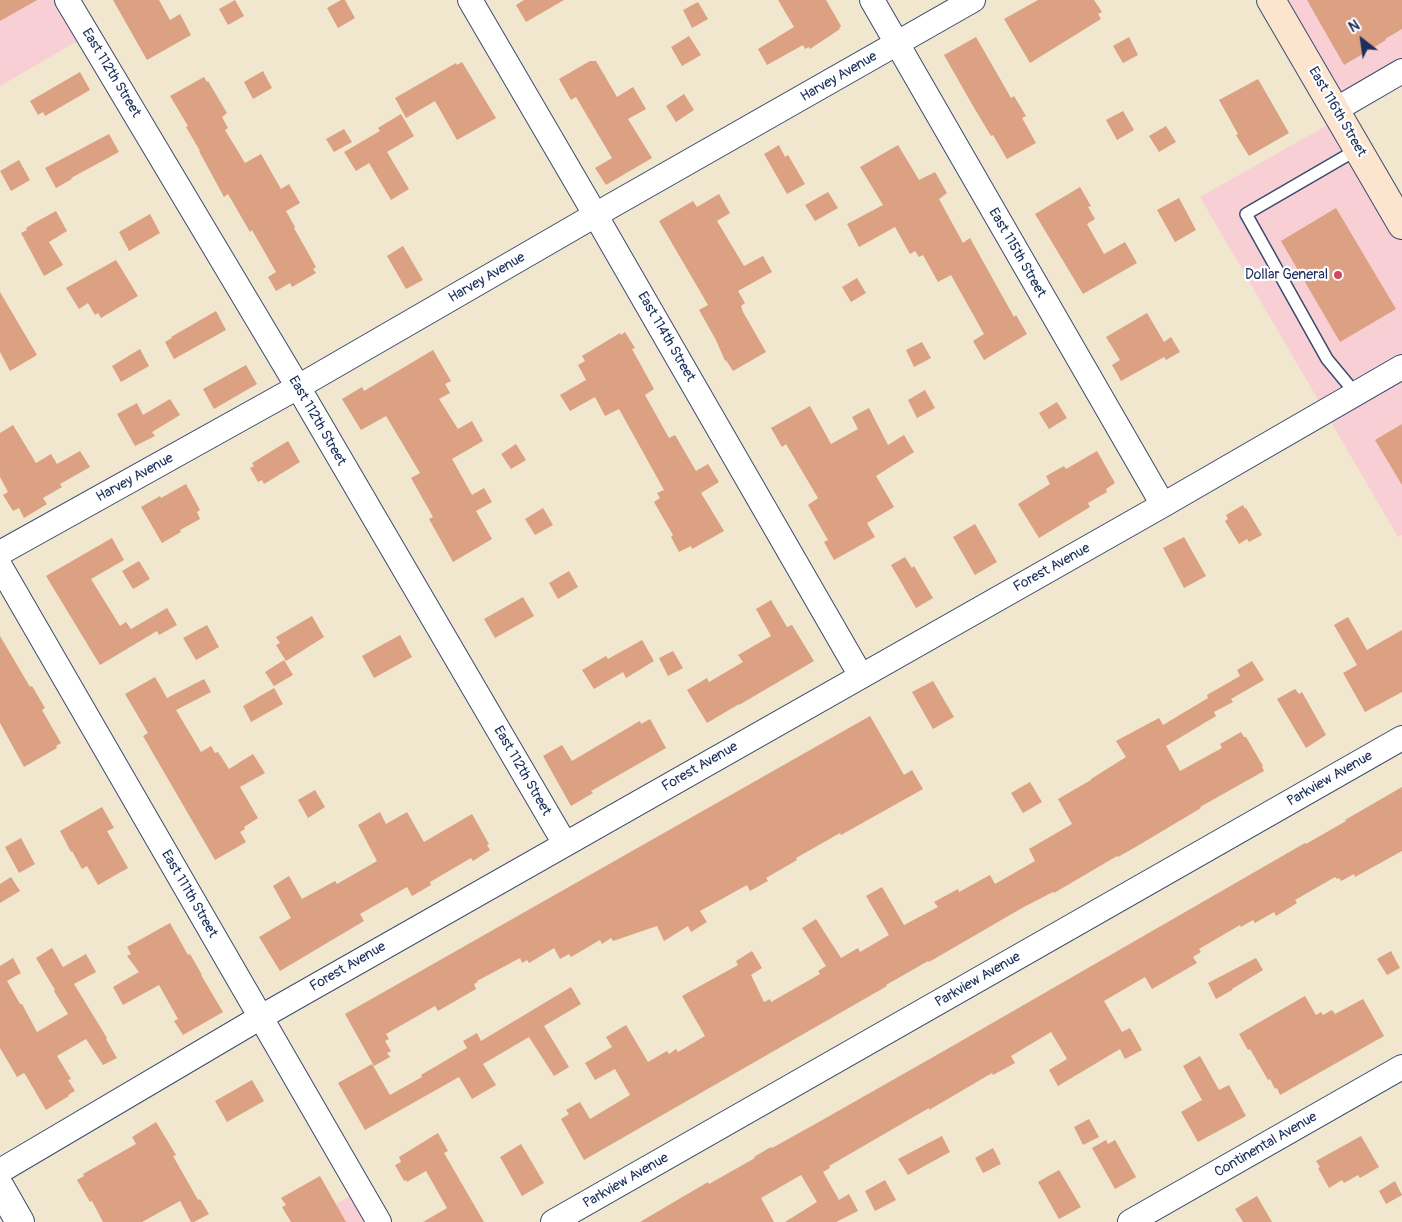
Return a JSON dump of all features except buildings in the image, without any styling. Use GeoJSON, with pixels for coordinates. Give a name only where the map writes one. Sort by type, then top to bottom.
{"type":"FeatureCollection","features":[{"type":"Feature","properties":{"kind":"main road","name":"East 116th Street"},"geometry":{"type":"LineString","coordinates":[[1271,0],[1402,225]]}},
{"type":"Feature","properties":{"kind":"street","name":"East 112th Street"},"geometry":{"type":"LineString","coordinates":[[67,0],[298,387],[565,844]]}},
{"type":"Feature","properties":{"kind":"street","name":"East 114th Street"},"geometry":{"type":"LineString","coordinates":[[470,0],[861,676]]}},
{"type":"Feature","properties":{"kind":"street","name":"East 115th Street"},"geometry":{"type":"LineString","coordinates":[[872,0],[1163,505]]}},
{"type":"Feature","properties":{"kind":"street","name":"Harvey Avenue"},"geometry":{"type":"LineString","coordinates":[[0,553],[298,387],[973,0]]}},
{"type":"Feature","properties":{"kind":"street"},"geometry":{"type":"LineString","coordinates":[[1335,110],[1402,71]]}},
{"type":"Feature","properties":{"kind":"street","name":"Forest Avenue"},"geometry":{"type":"LineString","coordinates":[[0,1171],[261,1017],[1163,505],[1402,367]]}},
{"type":"Feature","properties":{"kind":"street","name":"East 111th Street"},"geometry":{"type":"LineString","coordinates":[[0,566],[378,1222]]}},
{"type":"Feature","properties":{"kind":"street","name":"Parkview Avenue"},"geometry":{"type":"LineString","coordinates":[[554,1222],[1402,738]]}},
{"type":"Feature","properties":{"kind":"street","name":"Continental Avenue"},"geometry":{"type":"LineString","coordinates":[[1130,1222],[1402,1067]]}},
{"type":"Feature","properties":{"kind":"street"},"geometry":{"type":"LineString","coordinates":[[0,1186],[20,1222]]}},
{"type":"Feature","properties":{"kind":"lane"},"geometry":{"type":"LineString","coordinates":[[1356,394],[1328,359],[1246,214],[1358,149]]}},
{"type":"Feature","properties":{"kind":"shaded area"},"geometry":{"type":"Polygon","coordinates":[[[0,0],[84,0],[72,7],[88,35],[0,86],[0,0]]]}},
{"type":"Feature","properties":{"kind":"shaded area"},"geometry":{"type":"Polygon","coordinates":[[[1271,0],[1402,0],[1402,71],[1335,110],[1271,0]]]}},
{"type":"Feature","properties":{"kind":"shaded area"},"geometry":{"type":"Polygon","coordinates":[[[1340,118],[1402,225],[1402,535],[1398,537],[1200,197],[1340,118]]]}},
{"type":"Feature","properties":{"kind":"shaded area"},"geometry":{"type":"Polygon","coordinates":[[[360,1190],[379,1222],[306,1222],[360,1190]]]}},
{"type":"Feature","properties":{"kind":"place","name":"Dollar General"},"geometry":{"type":"Point","coordinates":[1338,275]}}]}
